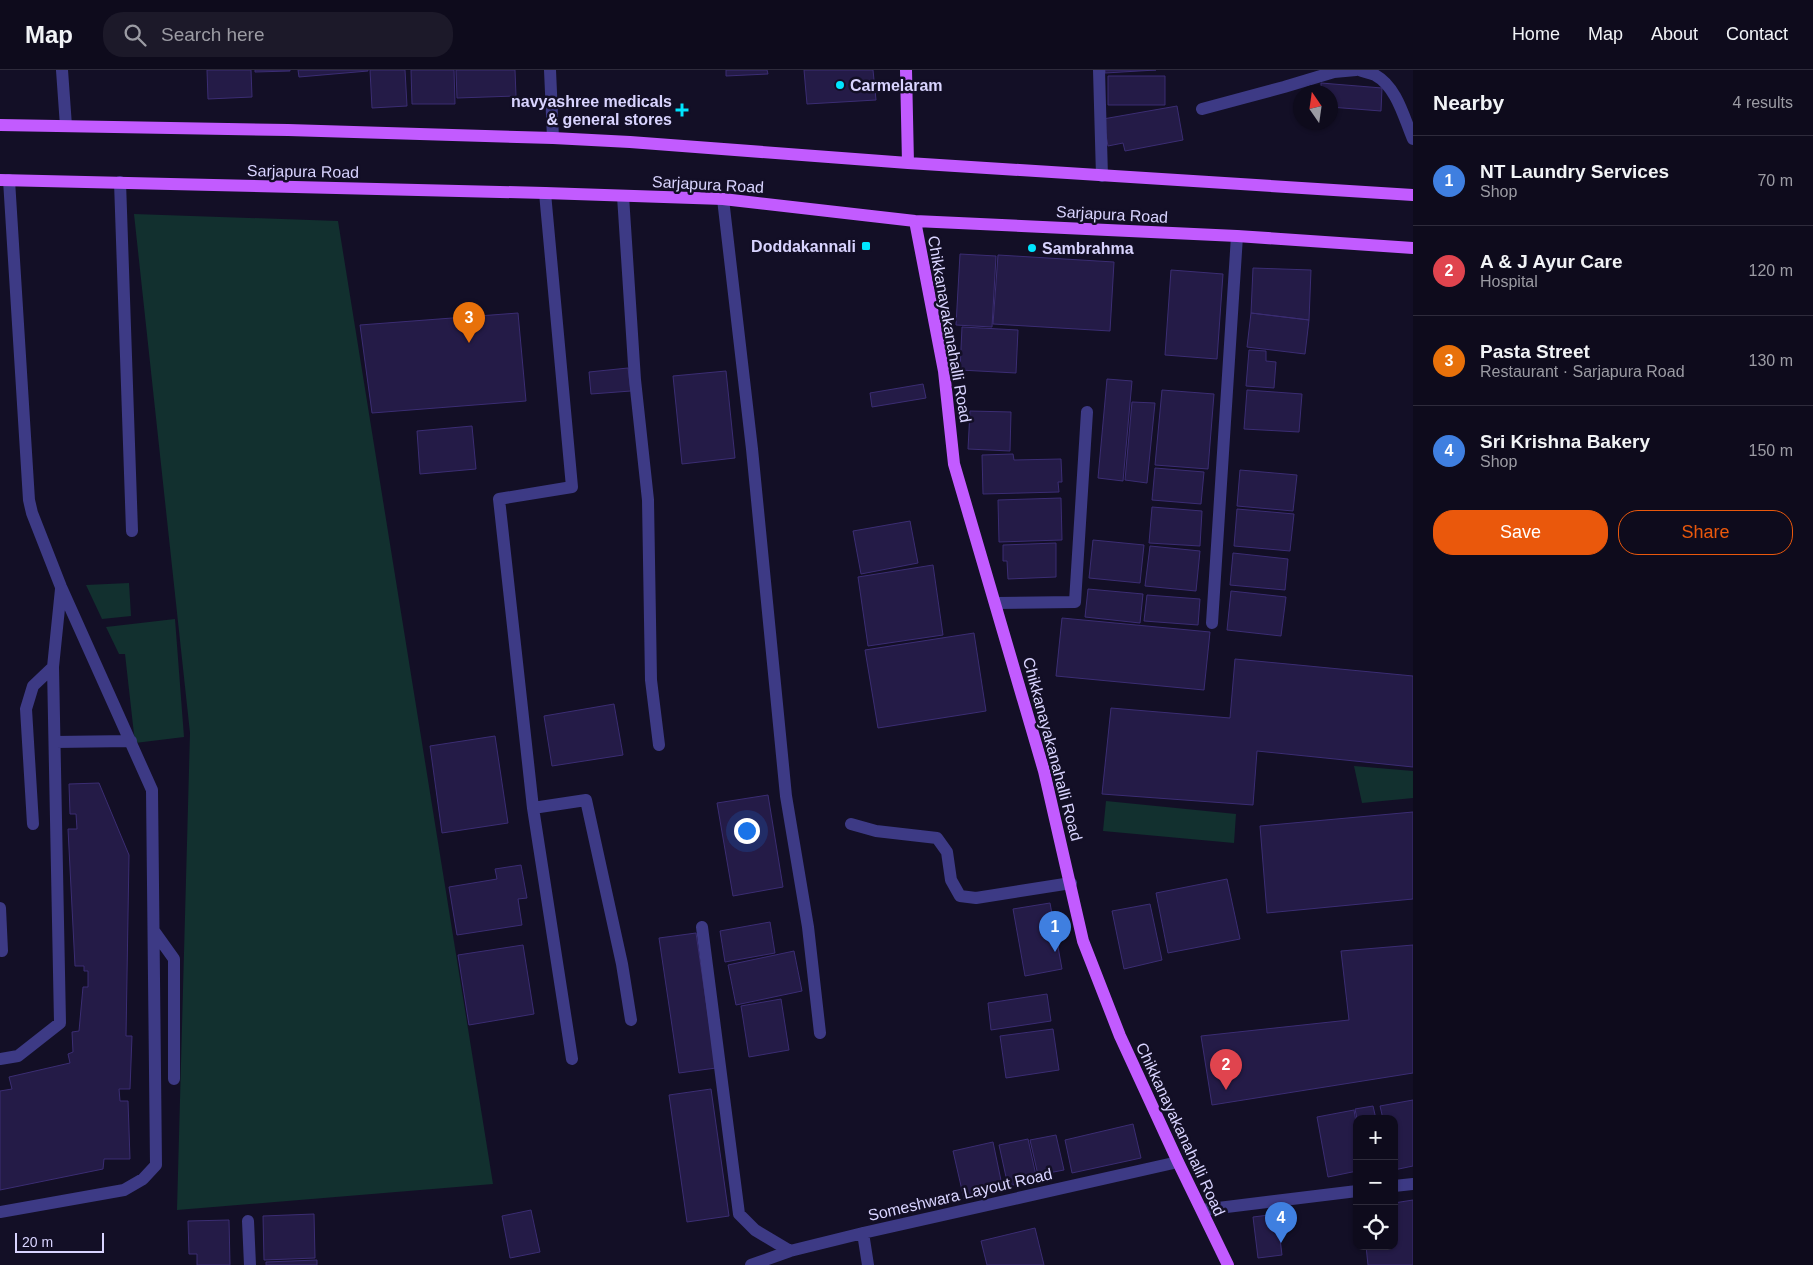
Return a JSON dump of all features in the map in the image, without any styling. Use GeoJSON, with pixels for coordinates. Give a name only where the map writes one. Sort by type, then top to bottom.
{"type":"FeatureCollection","features":[{"type":"Feature","properties":{"kind":"main road"},"geometry":{"type":"LineString","coordinates":[[906,70],[908,163]]}},
{"type":"Feature","properties":{"kind":"main road"},"geometry":{"type":"LineString","coordinates":[[0,125],[288,130],[553,138],[1102,176],[1413,195]]}},
{"type":"Feature","properties":{"kind":"main road","name":"Sarjapura Road"},"geometry":{"type":"LineString","coordinates":[[5,180],[723,198],[915,221],[1237,236],[1413,248]]}},
{"type":"Feature","properties":{"kind":"main road","name":"Chikkanayakanahalli Road"},"geometry":{"type":"LineString","coordinates":[[915,221],[944,371],[954,464],[1044,771],[1084,941],[1113,1018],[1178,1162],[1228,1265]]}},
{"type":"Feature","properties":{"kind":"street"},"geometry":{"type":"LineString","coordinates":[[62,70],[66,126]]}},
{"type":"Feature","properties":{"kind":"street"},"geometry":{"type":"LineString","coordinates":[[550,70],[553,138]]}},
{"type":"Feature","properties":{"kind":"street"},"geometry":{"type":"LineString","coordinates":[[1099,70],[1102,176]]}},
{"type":"Feature","properties":{"kind":"street"},"geometry":{"type":"LineString","coordinates":[[1202,109],[1334,72],[1358,70],[1375,75],[1388,86],[1399,103],[1413,140]]}},
{"type":"Feature","properties":{"kind":"street"},"geometry":{"type":"LineString","coordinates":[[0,1212],[124,1190],[143,1180],[156,1165],[152,790],[61,587],[32,513],[29,500],[5,180]]}},
{"type":"Feature","properties":{"kind":"street"},"geometry":{"type":"LineString","coordinates":[[120,182],[132,531]]}},
{"type":"Feature","properties":{"kind":"street"},"geometry":{"type":"LineString","coordinates":[[545,193],[572,487],[499,499],[533,808],[572,1059]]}},
{"type":"Feature","properties":{"kind":"street"},"geometry":{"type":"LineString","coordinates":[[623,196],[635,380],[648,500],[651,680],[659,745]]}},
{"type":"Feature","properties":{"kind":"street"},"geometry":{"type":"LineString","coordinates":[[723,198],[751,440],[786,796],[808,927],[820,1033]]}},
{"type":"Feature","properties":{"kind":"street"},"geometry":{"type":"LineString","coordinates":[[1212,623],[1237,236]]}},
{"type":"Feature","properties":{"kind":"street"},"geometry":{"type":"LineString","coordinates":[[996,603],[1075,602],[1087,412]]}},
{"type":"Feature","properties":{"kind":"street"},"geometry":{"type":"LineString","coordinates":[[0,1059],[18,1056],[60,1023],[53,667],[61,587]]}},
{"type":"Feature","properties":{"kind":"street"},"geometry":{"type":"LineString","coordinates":[[33,824],[26,709],[33,686],[53,667]]}},
{"type":"Feature","properties":{"kind":"street"},"geometry":{"type":"LineString","coordinates":[[55,742],[131,741]]}},
{"type":"Feature","properties":{"kind":"street"},"geometry":{"type":"LineString","coordinates":[[533,808],[586,800],[622,964],[630,1020]]}},
{"type":"Feature","properties":{"kind":"street"},"geometry":{"type":"LineString","coordinates":[[851,824],[876,831],[937,838],[947,852],[951,880],[960,896],[976,898],[1071,883]]}},
{"type":"Feature","properties":{"kind":"street"},"geometry":{"type":"LineString","coordinates":[[0,908],[2,951]]}},
{"type":"Feature","properties":{"kind":"street"},"geometry":{"type":"LineString","coordinates":[[702,928],[739,1214],[755,1230],[790,1251]]}},
{"type":"Feature","properties":{"kind":"street"},"geometry":{"type":"LineString","coordinates":[[154,931],[174,959],[174,1079]]}},
{"type":"Feature","properties":{"kind":"street","name":"Someshwara Layout Road"},"geometry":{"type":"LineString","coordinates":[[752,1265],[790,1251],[863,1233],[1178,1162]]}},
{"type":"Feature","properties":{"kind":"street"},"geometry":{"type":"LineString","coordinates":[[1398,1186],[1413,1184]]}},
{"type":"Feature","properties":{"kind":"street"},"geometry":{"type":"LineString","coordinates":[[1202,1210],[1353,1191]]}},
{"type":"Feature","properties":{"kind":"street"},"geometry":{"type":"LineString","coordinates":[[248,1221],[250,1265]]}},
{"type":"Feature","properties":{"kind":"street"},"geometry":{"type":"LineString","coordinates":[[863,1233],[868,1265]]}},
{"type":"Feature","properties":{"kind":"green space"},"geometry":{"type":"Polygon","coordinates":[[[134,214],[338,221],[493,1184],[177,1210],[190,733],[134,214]]]}},
{"type":"Feature","properties":{"kind":"green space"},"geometry":{"type":"Polygon","coordinates":[[[129,583],[131,616],[102,619],[86,585],[129,583]]]}},
{"type":"Feature","properties":{"kind":"green space"},"geometry":{"type":"Polygon","coordinates":[[[175,619],[184,737],[135,743],[125,654],[119,654],[106,627],[175,619]]]}},
{"type":"Feature","properties":{"kind":"green space"},"geometry":{"type":"Polygon","coordinates":[[[1354,766],[1413,771],[1413,798],[1362,803],[1354,766]]]}},
{"type":"Feature","properties":{"kind":"green space"},"geometry":{"type":"Polygon","coordinates":[[[1106,801],[1236,814],[1234,843],[1103,831],[1106,801]]]}},
{"type":"Feature","properties":{"kind":"building"},"geometry":{"type":"Polygon","coordinates":[[[207,70],[251,70],[252,97],[208,99],[207,70]]]}},
{"type":"Feature","properties":{"kind":"building"},"geometry":{"type":"Polygon","coordinates":[[[255,70],[290,70],[290,71],[255,72],[255,70]]]}},
{"type":"Feature","properties":{"kind":"building"},"geometry":{"type":"Polygon","coordinates":[[[298,70],[368,70],[368,71],[299,77],[298,70]]]}},
{"type":"Feature","properties":{"kind":"building"},"geometry":{"type":"Polygon","coordinates":[[[370,70],[405,70],[407,106],[372,108],[370,70]]]}},
{"type":"Feature","properties":{"kind":"building"},"geometry":{"type":"Polygon","coordinates":[[[411,70],[454,70],[455,104],[412,104],[411,70]]]}},
{"type":"Feature","properties":{"kind":"building"},"geometry":{"type":"Polygon","coordinates":[[[456,70],[515,70],[516,96],[457,98],[456,70]]]}},
{"type":"Feature","properties":{"kind":"building"},"geometry":{"type":"Polygon","coordinates":[[[726,70],[767,70],[768,74],[726,76],[726,70]]]}},
{"type":"Feature","properties":{"kind":"building","name":"Carmelaram"},"geometry":{"type":"Polygon","coordinates":[[[804,70],[873,70],[876,100],[807,104],[804,70]]]}},
{"type":"Feature","properties":{"kind":"building"},"geometry":{"type":"Polygon","coordinates":[[[1105,70],[1156,70],[1105,73],[1105,70]]]}},
{"type":"Feature","properties":{"kind":"building"},"geometry":{"type":"Polygon","coordinates":[[[1108,76],[1165,76],[1165,105],[1108,105],[1108,76]]]}},
{"type":"Feature","properties":{"kind":"building"},"geometry":{"type":"Polygon","coordinates":[[[1321,83],[1382,88],[1381,111],[1338,108],[1338,85],[1321,85],[1321,83]]]}},
{"type":"Feature","properties":{"kind":"building"},"geometry":{"type":"Polygon","coordinates":[[[1177,106],[1183,140],[1125,151],[1123,143],[1108,146],[1103,119],[1177,106]]]}},
{"type":"Feature","properties":{"kind":"building"},"geometry":{"type":"Polygon","coordinates":[[[960,254],[996,256],[992,327],[956,325],[960,254]]]}},
{"type":"Feature","properties":{"kind":"building"},"geometry":{"type":"Polygon","coordinates":[[[998,255],[1114,262],[1110,331],[993,324],[998,255]]]}},
{"type":"Feature","properties":{"kind":"building"},"geometry":{"type":"Polygon","coordinates":[[[1253,268],[1311,270],[1309,320],[1251,313],[1253,268]]]}},
{"type":"Feature","properties":{"kind":"building"},"geometry":{"type":"Polygon","coordinates":[[[1171,270],[1223,274],[1217,359],[1165,355],[1171,270]]]}},
{"type":"Feature","properties":{"kind":"building"},"geometry":{"type":"Polygon","coordinates":[[[518,313],[526,401],[372,413],[360,325],[518,313]]]}},
{"type":"Feature","properties":{"kind":"building"},"geometry":{"type":"Polygon","coordinates":[[[1251,313],[1309,320],[1305,354],[1247,347],[1251,313]]]}},
{"type":"Feature","properties":{"kind":"building"},"geometry":{"type":"Polygon","coordinates":[[[962,327],[1018,330],[1016,373],[960,370],[962,327]]]}},
{"type":"Feature","properties":{"kind":"building"},"geometry":{"type":"Polygon","coordinates":[[[1249,350],[1266,351],[1266,361],[1276,362],[1274,388],[1246,386],[1249,350]]]}},
{"type":"Feature","properties":{"kind":"building"},"geometry":{"type":"Polygon","coordinates":[[[628,368],[631,391],[591,394],[589,372],[628,368]]]}},
{"type":"Feature","properties":{"kind":"building"},"geometry":{"type":"Polygon","coordinates":[[[726,371],[735,458],[682,464],[673,376],[726,371]]]}},
{"type":"Feature","properties":{"kind":"building"},"geometry":{"type":"Polygon","coordinates":[[[1107,379],[1132,381],[1123,481],[1098,478],[1107,379]]]}},
{"type":"Feature","properties":{"kind":"building"},"geometry":{"type":"Polygon","coordinates":[[[923,384],[926,398],[872,407],[870,393],[923,384]]]}},
{"type":"Feature","properties":{"kind":"building"},"geometry":{"type":"Polygon","coordinates":[[[1162,390],[1214,394],[1208,469],[1155,465],[1162,390]]]}},
{"type":"Feature","properties":{"kind":"building"},"geometry":{"type":"Polygon","coordinates":[[[1247,390],[1302,394],[1299,432],[1244,429],[1247,390]]]}},
{"type":"Feature","properties":{"kind":"building"},"geometry":{"type":"Polygon","coordinates":[[[1132,402],[1155,403],[1147,483],[1125,480],[1132,402]]]}},
{"type":"Feature","properties":{"kind":"building"},"geometry":{"type":"Polygon","coordinates":[[[970,411],[1011,412],[1010,451],[968,449],[970,411]]]}},
{"type":"Feature","properties":{"kind":"building"},"geometry":{"type":"Polygon","coordinates":[[[472,426],[476,469],[420,474],[417,431],[472,426]]]}},
{"type":"Feature","properties":{"kind":"building"},"geometry":{"type":"Polygon","coordinates":[[[1013,454],[1014,460],[1061,459],[1062,482],[1058,482],[1059,492],[983,494],[982,455],[1013,454]]]}},
{"type":"Feature","properties":{"kind":"building"},"geometry":{"type":"Polygon","coordinates":[[[1155,468],[1204,472],[1201,504],[1152,500],[1155,468]]]}},
{"type":"Feature","properties":{"kind":"building"},"geometry":{"type":"Polygon","coordinates":[[[1240,470],[1297,475],[1293,511],[1237,506],[1240,470]]]}},
{"type":"Feature","properties":{"kind":"building"},"geometry":{"type":"Polygon","coordinates":[[[1061,498],[1062,540],[999,542],[998,500],[1061,498]]]}},
{"type":"Feature","properties":{"kind":"building"},"geometry":{"type":"Polygon","coordinates":[[[1152,507],[1202,511],[1200,546],[1149,543],[1152,507]]]}},
{"type":"Feature","properties":{"kind":"building"},"geometry":{"type":"Polygon","coordinates":[[[1237,509],[1294,514],[1290,551],[1234,546],[1237,509]]]}},
{"type":"Feature","properties":{"kind":"building"},"geometry":{"type":"Polygon","coordinates":[[[910,521],[918,563],[861,574],[853,531],[910,521]]]}},
{"type":"Feature","properties":{"kind":"building"},"geometry":{"type":"Polygon","coordinates":[[[1093,540],[1144,545],[1140,583],[1089,578],[1093,540]]]}},
{"type":"Feature","properties":{"kind":"building"},"geometry":{"type":"Polygon","coordinates":[[[1056,543],[1056,577],[1008,579],[1007,561],[1003,561],[1003,545],[1056,543]]]}},
{"type":"Feature","properties":{"kind":"building"},"geometry":{"type":"Polygon","coordinates":[[[1150,546],[1200,551],[1196,591],[1145,586],[1150,546]]]}},
{"type":"Feature","properties":{"kind":"building"},"geometry":{"type":"Polygon","coordinates":[[[1233,553],[1288,559],[1285,590],[1230,585],[1233,553]]]}},
{"type":"Feature","properties":{"kind":"building"},"geometry":{"type":"Polygon","coordinates":[[[933,565],[943,635],[868,646],[858,577],[933,565]]]}},
{"type":"Feature","properties":{"kind":"building"},"geometry":{"type":"Polygon","coordinates":[[[1088,589],[1143,594],[1140,623],[1085,617],[1088,589]]]}},
{"type":"Feature","properties":{"kind":"building"},"geometry":{"type":"Polygon","coordinates":[[[1231,591],[1286,597],[1281,636],[1227,630],[1231,591]]]}},
{"type":"Feature","properties":{"kind":"building"},"geometry":{"type":"Polygon","coordinates":[[[1147,595],[1200,599],[1198,625],[1144,621],[1147,595]]]}},
{"type":"Feature","properties":{"kind":"building"},"geometry":{"type":"Polygon","coordinates":[[[1062,618],[1210,632],[1204,690],[1056,676],[1062,618]]]}},
{"type":"Feature","properties":{"kind":"building"},"geometry":{"type":"Polygon","coordinates":[[[974,633],[986,711],[878,728],[865,650],[974,633]]]}},
{"type":"Feature","properties":{"kind":"building"},"geometry":{"type":"Polygon","coordinates":[[[1235,659],[1413,676],[1413,767],[1257,751],[1253,805],[1102,794],[1111,708],[1230,718],[1235,659]]]}},
{"type":"Feature","properties":{"kind":"building"},"geometry":{"type":"Polygon","coordinates":[[[614,704],[623,755],[552,766],[544,716],[614,704]]]}},
{"type":"Feature","properties":{"kind":"building"},"geometry":{"type":"Polygon","coordinates":[[[495,736],[508,823],[442,833],[430,746],[495,736]]]}},
{"type":"Feature","properties":{"kind":"building"},"geometry":{"type":"Polygon","coordinates":[[[99,783],[129,855],[126,1036],[132,1036],[130,1089],[119,1089],[120,1101],[128,1101],[130,1159],[104,1159],[103,1169],[0,1190],[0,1091],[12,1089],[9,1077],[70,1063],[68,1054],[73,1052],[72,1032],[79,1031],[83,987],[88,987],[88,971],[84,971],[84,966],[75,966],[68,829],[77,829],[76,814],[70,814],[69,784],[99,783]]]}},
{"type":"Feature","properties":{"kind":"building"},"geometry":{"type":"Polygon","coordinates":[[[768,795],[783,887],[733,896],[717,803],[768,795]]]}},
{"type":"Feature","properties":{"kind":"building"},"geometry":{"type":"Polygon","coordinates":[[[1413,812],[1413,899],[1267,913],[1260,826],[1413,812]]]}},
{"type":"Feature","properties":{"kind":"building"},"geometry":{"type":"Polygon","coordinates":[[[521,865],[527,898],[518,899],[522,925],[457,935],[449,887],[497,879],[495,869],[521,865]]]}},
{"type":"Feature","properties":{"kind":"building"},"geometry":{"type":"Polygon","coordinates":[[[1227,879],[1240,939],[1168,953],[1156,893],[1227,879]]]}},
{"type":"Feature","properties":{"kind":"building"},"geometry":{"type":"Polygon","coordinates":[[[1050,903],[1062,969],[1025,976],[1013,909],[1050,903]]]}},
{"type":"Feature","properties":{"kind":"building"},"geometry":{"type":"Polygon","coordinates":[[[1150,904],[1162,960],[1124,969],[1112,911],[1150,904]]]}},
{"type":"Feature","properties":{"kind":"building"},"geometry":{"type":"Polygon","coordinates":[[[770,922],[775,953],[725,962],[720,931],[770,922]]]}},
{"type":"Feature","properties":{"kind":"building"},"geometry":{"type":"Polygon","coordinates":[[[696,933],[716,1068],[679,1073],[659,938],[696,933]]]}},
{"type":"Feature","properties":{"kind":"building"},"geometry":{"type":"Polygon","coordinates":[[[523,945],[534,1014],[469,1025],[458,955],[523,945]]]}},
{"type":"Feature","properties":{"kind":"building"},"geometry":{"type":"Polygon","coordinates":[[[1413,945],[1413,1073],[1212,1105],[1201,1036],[1349,1020],[1341,951],[1413,945]]]}},
{"type":"Feature","properties":{"kind":"building"},"geometry":{"type":"Polygon","coordinates":[[[794,951],[802,991],[736,1005],[728,965],[794,951]]]}},
{"type":"Feature","properties":{"kind":"building"},"geometry":{"type":"Polygon","coordinates":[[[1047,994],[1051,1021],[991,1030],[988,1003],[1047,994]]]}},
{"type":"Feature","properties":{"kind":"building"},"geometry":{"type":"Polygon","coordinates":[[[781,999],[789,1050],[749,1057],[741,1006],[781,999]]]}},
{"type":"Feature","properties":{"kind":"building"},"geometry":{"type":"Polygon","coordinates":[[[1053,1029],[1059,1070],[1006,1078],[1000,1036],[1053,1029]]]}},
{"type":"Feature","properties":{"kind":"building"},"geometry":{"type":"Polygon","coordinates":[[[711,1089],[729,1216],[687,1222],[669,1095],[711,1089]]]}},
{"type":"Feature","properties":{"kind":"building"},"geometry":{"type":"Polygon","coordinates":[[[1413,1100],[1413,1166],[1398,1169],[1398,1115],[1382,1115],[1380,1106],[1413,1100]]]}},
{"type":"Feature","properties":{"kind":"building"},"geometry":{"type":"Polygon","coordinates":[[[1373,1106],[1375,1115],[1356,1115],[1355,1109],[1373,1106]]]}},
{"type":"Feature","properties":{"kind":"building"},"geometry":{"type":"Polygon","coordinates":[[[1354,1110],[1353,1172],[1328,1177],[1317,1117],[1354,1110]]]}},
{"type":"Feature","properties":{"kind":"building"},"geometry":{"type":"Polygon","coordinates":[[[1133,1124],[1141,1158],[1072,1173],[1065,1140],[1133,1124]]]}},
{"type":"Feature","properties":{"kind":"building"},"geometry":{"type":"Polygon","coordinates":[[[1056,1135],[1064,1170],[1038,1175],[1030,1140],[1056,1135]]]}},
{"type":"Feature","properties":{"kind":"building"},"geometry":{"type":"Polygon","coordinates":[[[1028,1139],[1037,1180],[1008,1186],[999,1145],[1028,1139]]]}},
{"type":"Feature","properties":{"kind":"building"},"geometry":{"type":"Polygon","coordinates":[[[993,1142],[1003,1190],[964,1199],[953,1151],[993,1142]]]}},
{"type":"Feature","properties":{"kind":"building"},"geometry":{"type":"Polygon","coordinates":[[[1413,1200],[1413,1265],[1368,1265],[1366,1250],[1398,1250],[1398,1202],[1413,1200]]]}},
{"type":"Feature","properties":{"kind":"building"},"geometry":{"type":"Polygon","coordinates":[[[531,1210],[540,1252],[510,1258],[502,1216],[531,1210]]]}},
{"type":"Feature","properties":{"kind":"building"},"geometry":{"type":"Polygon","coordinates":[[[314,1214],[315,1258],[264,1260],[263,1216],[314,1214]]]}},
{"type":"Feature","properties":{"kind":"building"},"geometry":{"type":"Polygon","coordinates":[[[1277,1214],[1282,1255],[1258,1258],[1253,1217],[1277,1214]]]}},
{"type":"Feature","properties":{"kind":"building"},"geometry":{"type":"Polygon","coordinates":[[[229,1220],[230,1265],[197,1265],[197,1254],[189,1254],[188,1221],[229,1220]]]}},
{"type":"Feature","properties":{"kind":"building"},"geometry":{"type":"Polygon","coordinates":[[[1035,1228],[1044,1265],[987,1265],[981,1241],[1035,1228]]]}},
{"type":"Feature","properties":{"kind":"building"},"geometry":{"type":"Polygon","coordinates":[[[317,1260],[317,1265],[266,1265],[266,1262],[317,1260]]]}},
{"type":"Feature","properties":{"kind":"place","name":"Carmelaram"},"geometry":{"type":"Point","coordinates":[840,85]}},
{"type":"Feature","properties":{"kind":"place","name":"navyashree medicals & general stores"},"geometry":{"type":"Point","coordinates":[682,110]}},
{"type":"Feature","properties":{"kind":"place","name":"Doddakannali"},"geometry":{"type":"Point","coordinates":[866,246]}},
{"type":"Feature","properties":{"kind":"place","name":"Sambrahma"},"geometry":{"type":"Point","coordinates":[1032,248]}},
{"type":"Feature","properties":{"kind":"place","name":"Pasta Street"},"geometry":{"type":"Point","coordinates":[469,343]}},
{"type":"Feature","properties":{"kind":"place","name":"NT Laundry Services"},"geometry":{"type":"Point","coordinates":[1055,952]}},
{"type":"Feature","properties":{"kind":"place","name":"A & J Ayur Care"},"geometry":{"type":"Point","coordinates":[1226,1090]}},
{"type":"Feature","properties":{"kind":"place","name":"Sri Krishna Bakery"},"geometry":{"type":"Point","coordinates":[1281,1243]}}]}
